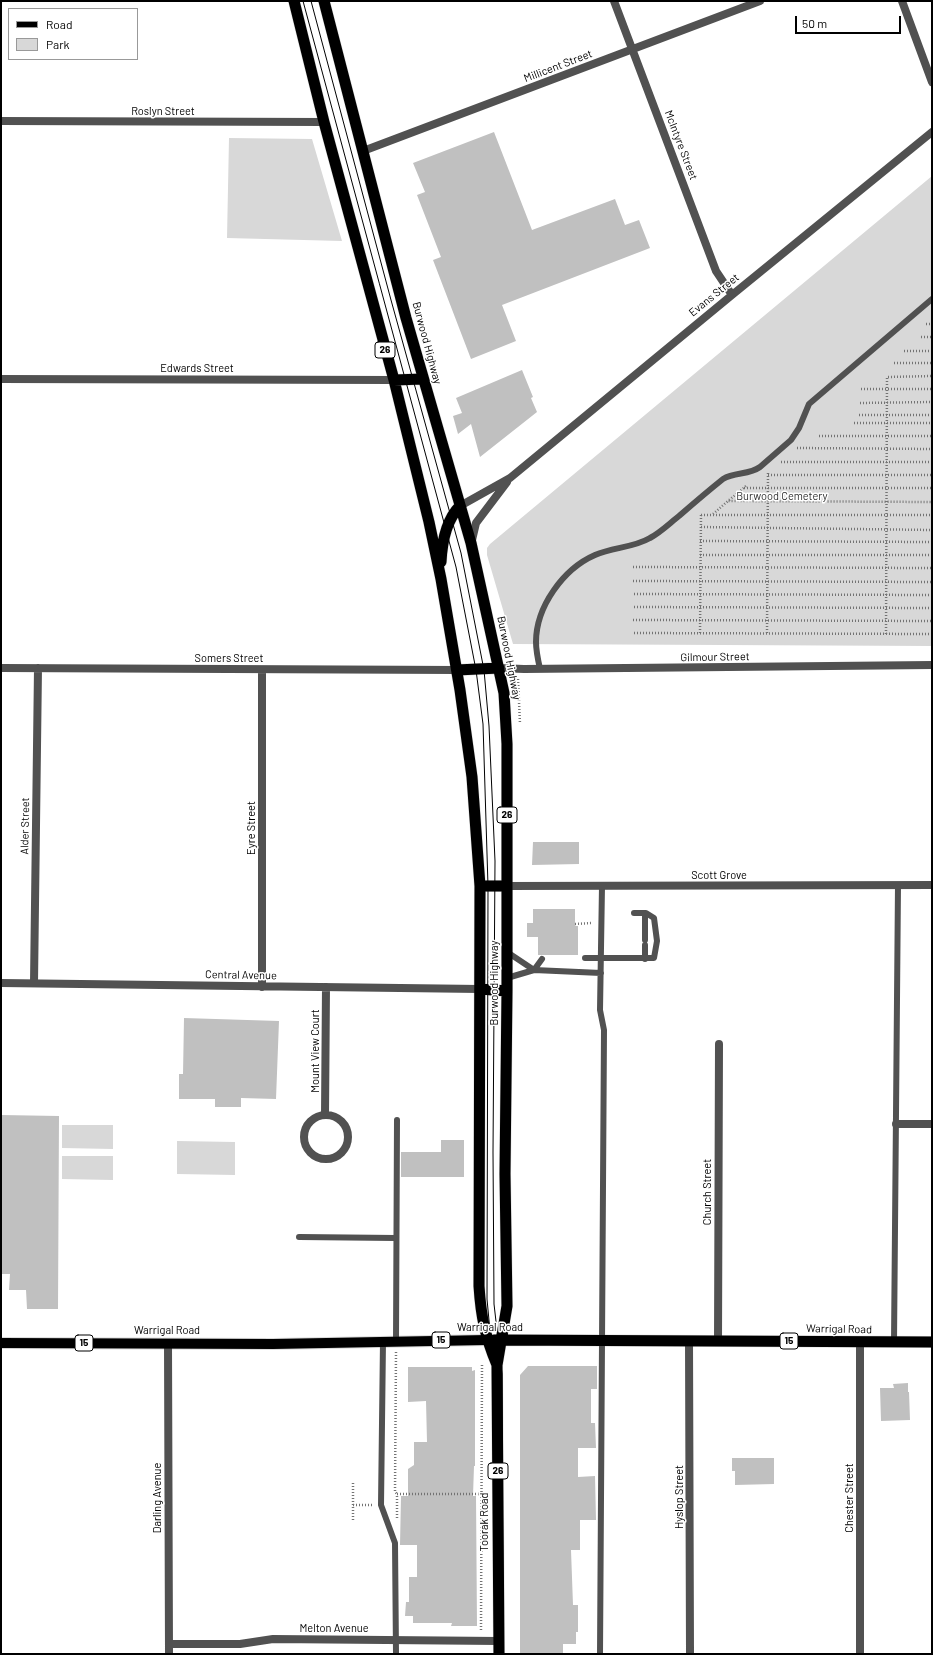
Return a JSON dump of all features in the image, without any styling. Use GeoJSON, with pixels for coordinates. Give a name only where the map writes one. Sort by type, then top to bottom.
{"type":"FeatureCollection","features":[{"type":"Feature","properties":{"kind":"highway","name":"Burwood Highway"},"geometry":{"type":"LineString","coordinates":[[294,1],[324,122],[394,380],[429,522],[457,670],[472,777],[480,886],[479,1286],[480,1310],[487,1340]]}},
{"type":"Feature","properties":{"kind":"highway","name":"Burwood Highway"},"geometry":{"type":"LineString","coordinates":[[324,1],[423,379],[471,543],[504,693],[506,738],[507,886],[505,1174],[507,1316],[501,1340]]}},
{"type":"Feature","properties":{"kind":"highway"},"geometry":{"type":"LineString","coordinates":[[394,380],[423,379]]}},
{"type":"Feature","properties":{"kind":"highway"},"geometry":{"type":"LineString","coordinates":[[441,579],[442,554],[447,528],[451,517],[460,506]]}},
{"type":"Feature","properties":{"kind":"highway"},"geometry":{"type":"LineString","coordinates":[[457,670],[499,668]]}},
{"type":"Feature","properties":{"kind":"highway"},"geometry":{"type":"LineString","coordinates":[[480,886],[507,886]]}},
{"type":"Feature","properties":{"kind":"highway"},"geometry":{"type":"LineString","coordinates":[[480,989],[507,991]]}},
{"type":"Feature","properties":{"kind":"highway","name":"Warrigal Road"},"geometry":{"type":"LineString","coordinates":[[487,1340],[932,1342]]}},
{"type":"Feature","properties":{"kind":"highway","name":"Toorak Road"},"geometry":{"type":"LineString","coordinates":[[487,1340],[497,1365]]}},
{"type":"Feature","properties":{"kind":"highway","name":"Toorak Road"},"geometry":{"type":"LineString","coordinates":[[499,1654],[497,1365],[501,1340]]}},
{"type":"Feature","properties":{"kind":"main road","name":"Warrigal Road"},"geometry":{"type":"LineString","coordinates":[[1,1343],[287,1344],[487,1340]]}},
{"type":"Feature","properties":{"kind":"street","name":"McIntyre Street"},"geometry":{"type":"LineString","coordinates":[[614,1],[716,271],[732,295]]}},
{"type":"Feature","properties":{"kind":"street","name":"Millicent Street"},"geometry":{"type":"LineString","coordinates":[[363,151],[760,1]]}},
{"type":"Feature","properties":{"kind":"street"},"geometry":{"type":"LineString","coordinates":[[902,1],[932,82]]}},
{"type":"Feature","properties":{"kind":"street","name":"Roslyn Street"},"geometry":{"type":"LineString","coordinates":[[1,121],[324,122]]}},
{"type":"Feature","properties":{"kind":"street","name":"Evans Street"},"geometry":{"type":"LineString","coordinates":[[460,506],[510,478],[932,132]]}},
{"type":"Feature","properties":{"kind":"street","name":"Edwards Street"},"geometry":{"type":"LineString","coordinates":[[1,379],[394,380]]}},
{"type":"Feature","properties":{"kind":"street","name":"Evans Street"},"geometry":{"type":"LineString","coordinates":[[471,543],[472,534],[476,523],[510,478]]}},
{"type":"Feature","properties":{"kind":"street","name":"Gilmour Street"},"geometry":{"type":"LineString","coordinates":[[499,668],[932,666]]}},
{"type":"Feature","properties":{"kind":"street","name":"Somers Street"},"geometry":{"type":"LineString","coordinates":[[1,668],[457,670]]}},
{"type":"Feature","properties":{"kind":"street","name":"Alder Street"},"geometry":{"type":"LineString","coordinates":[[34,983],[38,668]]}},
{"type":"Feature","properties":{"kind":"street","name":"Eyre Street"},"geometry":{"type":"LineString","coordinates":[[262,670],[262,987]]}},
{"type":"Feature","properties":{"kind":"street","name":"Scott Grove"},"geometry":{"type":"LineString","coordinates":[[507,886],[932,885]]}},
{"type":"Feature","properties":{"kind":"street","name":"Central Avenue"},"geometry":{"type":"LineString","coordinates":[[1,983],[480,989]]}},
{"type":"Feature","properties":{"kind":"street","name":"Mount View Court"},"geometry":{"type":"LineString","coordinates":[[325,1115],[326,987]]}},
{"type":"Feature","properties":{"kind":"street","name":"Church Street"},"geometry":{"type":"LineString","coordinates":[[718,1340],[719,1044]]}},
{"type":"Feature","properties":{"kind":"street"},"geometry":{"type":"LineString","coordinates":[[325,1115],[333,1116],[340,1120],[344,1126],[347,1139],[345,1147],[340,1153],[334,1157],[326,1159],[319,1158],[312,1154],[306,1146],[304,1139],[305,1129],[309,1122],[315,1118],[325,1115]]}},
{"type":"Feature","properties":{"kind":"street"},"geometry":{"type":"LineString","coordinates":[[896,1124],[932,1124]]}},
{"type":"Feature","properties":{"kind":"street","name":"Hyslop Street"},"geometry":{"type":"LineString","coordinates":[[689,1340],[690,1654]]}},
{"type":"Feature","properties":{"kind":"street","name":"Chester Street"},"geometry":{"type":"LineString","coordinates":[[860,1342],[860,1654]]}},
{"type":"Feature","properties":{"kind":"street","name":"Darling Avenue"},"geometry":{"type":"LineString","coordinates":[[168,1343],[169,1654]]}},
{"type":"Feature","properties":{"kind":"street","name":"Melton Avenue"},"geometry":{"type":"LineString","coordinates":[[169,1644],[240,1644],[273,1639],[499,1641]]}},
{"type":"Feature","properties":{"kind":"lane"},"geometry":{"type":"LineString","coordinates":[[540,669],[536,641],[538,627],[549,598],[558,584],[580,563],[595,555],[636,545],[652,538],[728,476],[754,471],[795,435],[809,404],[932,299]]}},
{"type":"Feature","properties":{"kind":"lane"},"geometry":{"type":"LineString","coordinates":[[894,1342],[898,885]]}},
{"type":"Feature","properties":{"kind":"lane"},"geometry":{"type":"LineString","coordinates":[[600,1654],[604,1030],[600,1010],[602,886]]}},
{"type":"Feature","properties":{"kind":"lane"},"geometry":{"type":"LineString","coordinates":[[585,958],[654,958],[657,941],[654,918],[645,913],[634,913]]}},
{"type":"Feature","properties":{"kind":"lane"},"geometry":{"type":"LineString","coordinates":[[645,913],[645,958]]}},
{"type":"Feature","properties":{"kind":"lane"},"geometry":{"type":"LineString","coordinates":[[507,952],[534,970]]}},
{"type":"Feature","properties":{"kind":"lane"},"geometry":{"type":"LineString","coordinates":[[534,970],[542,959]]}},
{"type":"Feature","properties":{"kind":"lane"},"geometry":{"type":"LineString","coordinates":[[507,978],[534,970],[600,973]]}},
{"type":"Feature","properties":{"kind":"lane"},"geometry":{"type":"LineString","coordinates":[[396,1341],[397,1120]]}},
{"type":"Feature","properties":{"kind":"lane"},"geometry":{"type":"LineString","coordinates":[[299,1237],[396,1238]]}},
{"type":"Feature","properties":{"kind":"lane"},"geometry":{"type":"LineString","coordinates":[[383,1341],[381,1504],[395,1543],[396,1654]]}},
{"type":"Feature","properties":{"kind":"path"},"geometry":{"type":"LineString","coordinates":[[926,324],[932,324]]}},
{"type":"Feature","properties":{"kind":"path"},"geometry":{"type":"LineString","coordinates":[[921,337],[932,337]]}},
{"type":"Feature","properties":{"kind":"path"},"geometry":{"type":"LineString","coordinates":[[904,351],[932,351]]}},
{"type":"Feature","properties":{"kind":"path"},"geometry":{"type":"LineString","coordinates":[[894,363],[932,363]]}},
{"type":"Feature","properties":{"kind":"path"},"geometry":{"type":"LineString","coordinates":[[886,634],[887,377],[932,376]]}},
{"type":"Feature","properties":{"kind":"path"},"geometry":{"type":"LineString","coordinates":[[861,389],[932,389]]}},
{"type":"Feature","properties":{"kind":"path"},"geometry":{"type":"LineString","coordinates":[[860,403],[932,402]]}},
{"type":"Feature","properties":{"kind":"path"},"geometry":{"type":"LineString","coordinates":[[860,415],[932,415]]}},
{"type":"Feature","properties":{"kind":"path"},"geometry":{"type":"LineString","coordinates":[[854,423],[932,423]]}},
{"type":"Feature","properties":{"kind":"path"},"geometry":{"type":"LineString","coordinates":[[819,436],[932,436]]}},
{"type":"Feature","properties":{"kind":"path"},"geometry":{"type":"LineString","coordinates":[[782,448],[932,449]]}},
{"type":"Feature","properties":{"kind":"path"},"geometry":{"type":"LineString","coordinates":[[767,633],[768,460],[775,462],[932,462]]}},
{"type":"Feature","properties":{"kind":"path"},"geometry":{"type":"LineString","coordinates":[[768,475],[932,475]]}},
{"type":"Feature","properties":{"kind":"path"},"geometry":{"type":"LineString","coordinates":[[712,514],[745,487],[932,488]]}},
{"type":"Feature","properties":{"kind":"path"},"geometry":{"type":"LineString","coordinates":[[700,633],[701,497]]}},
{"type":"Feature","properties":{"kind":"path"},"geometry":{"type":"LineString","coordinates":[[728,502],[932,502]]}},
{"type":"Feature","properties":{"kind":"path"},"geometry":{"type":"LineString","coordinates":[[701,515],[932,515]]}},
{"type":"Feature","properties":{"kind":"path"},"geometry":{"type":"LineString","coordinates":[[701,528],[932,530]]}},
{"type":"Feature","properties":{"kind":"path"},"geometry":{"type":"LineString","coordinates":[[700,541],[932,542]]}},
{"type":"Feature","properties":{"kind":"path"},"geometry":{"type":"LineString","coordinates":[[700,555],[932,555]]}},
{"type":"Feature","properties":{"kind":"path"},"geometry":{"type":"LineString","coordinates":[[633,567],[932,568]]}},
{"type":"Feature","properties":{"kind":"path"},"geometry":{"type":"LineString","coordinates":[[633,581],[932,582]]}},
{"type":"Feature","properties":{"kind":"path"},"geometry":{"type":"LineString","coordinates":[[634,594],[932,595]]}},
{"type":"Feature","properties":{"kind":"path"},"geometry":{"type":"LineString","coordinates":[[634,607],[932,608]]}},
{"type":"Feature","properties":{"kind":"path"},"geometry":{"type":"LineString","coordinates":[[634,620],[932,621]]}},
{"type":"Feature","properties":{"kind":"path"},"geometry":{"type":"LineString","coordinates":[[634,633],[932,634]]}},
{"type":"Feature","properties":{"kind":"path"},"geometry":{"type":"LineString","coordinates":[[518,676],[520,696]]}},
{"type":"Feature","properties":{"kind":"path"},"geometry":{"type":"LineString","coordinates":[[575,924],[588,925],[594,923]]}},
{"type":"Feature","properties":{"kind":"path"},"geometry":{"type":"LineString","coordinates":[[396,1341],[395,1492],[397,1494],[397,1521]]}},
{"type":"Feature","properties":{"kind":"path"},"geometry":{"type":"LineString","coordinates":[[481,1640],[482,1365]]}},
{"type":"Feature","properties":{"kind":"path"},"geometry":{"type":"LineString","coordinates":[[353,1483],[353,1521]]}},
{"type":"Feature","properties":{"kind":"path"},"geometry":{"type":"LineString","coordinates":[[397,1494],[497,1495]]}},
{"type":"Feature","properties":{"kind":"green space"},"geometry":{"type":"Polygon","coordinates":[[[229,138],[312,139],[342,241],[227,238],[229,138]]]}},
{"type":"Feature","properties":{"kind":"green space","name":"Burwood Cemetery"},"geometry":{"type":"Polygon","coordinates":[[[932,176],[932,646],[513,644],[487,555],[487,548],[490,544],[932,176]]]}},
{"type":"Feature","properties":{"kind":"green space"},"geometry":{"type":"Polygon","coordinates":[[[62,1125],[113,1125],[113,1149],[62,1148],[62,1125]]]}},
{"type":"Feature","properties":{"kind":"green space"},"geometry":{"type":"Polygon","coordinates":[[[177,1141],[235,1142],[235,1175],[177,1174],[177,1141]]]}},
{"type":"Feature","properties":{"kind":"green space"},"geometry":{"type":"Polygon","coordinates":[[[62,1156],[113,1156],[113,1180],[62,1179],[62,1156]]]}},
{"type":"Feature","properties":{"kind":"building"},"geometry":{"type":"Polygon","coordinates":[[[494,132],[532,230],[615,199],[625,225],[639,220],[650,248],[502,305],[516,341],[471,359],[433,260],[441,257],[417,195],[425,192],[413,163],[494,132]]]}},
{"type":"Feature","properties":{"kind":"building"},"geometry":{"type":"Polygon","coordinates":[[[522,370],[533,397],[531,398],[537,412],[480,457],[471,424],[458,434],[453,416],[462,413],[456,398],[522,370]]]}},
{"type":"Feature","properties":{"kind":"building"},"geometry":{"type":"Polygon","coordinates":[[[533,842],[579,842],[579,864],[532,865],[533,842]]]}},
{"type":"Feature","properties":{"kind":"building"},"geometry":{"type":"Polygon","coordinates":[[[533,909],[575,909],[575,926],[578,926],[578,955],[538,955],[538,937],[527,937],[527,923],[533,923],[533,909]]]}},
{"type":"Feature","properties":{"kind":"building"},"geometry":{"type":"Polygon","coordinates":[[[184,1018],[279,1021],[276,1099],[241,1098],[241,1107],[215,1107],[215,1099],[179,1099],[179,1074],[183,1074],[184,1018]]]}},
{"type":"Feature","properties":{"kind":"building"},"geometry":{"type":"Polygon","coordinates":[[[1,1115],[59,1116],[58,1309],[27,1309],[26,1290],[9,1290],[10,1274],[2,1274],[1,1115]]]}},
{"type":"Feature","properties":{"kind":"building"},"geometry":{"type":"Polygon","coordinates":[[[441,1140],[464,1140],[464,1177],[401,1177],[401,1152],[441,1152],[441,1140]]]}},
{"type":"Feature","properties":{"kind":"building"},"geometry":{"type":"Polygon","coordinates":[[[528,1366],[597,1366],[597,1389],[591,1389],[591,1423],[595,1423],[596,1448],[578,1448],[578,1477],[595,1476],[596,1520],[580,1520],[580,1550],[571,1550],[573,1605],[578,1605],[578,1632],[576,1632],[576,1644],[563,1644],[563,1654],[520,1654],[520,1375],[528,1366]]]}},
{"type":"Feature","properties":{"kind":"building"},"geometry":{"type":"Polygon","coordinates":[[[408,1367],[472,1367],[472,1371],[475,1370],[475,1466],[473,1496],[476,1496],[477,1626],[451,1626],[452,1623],[413,1623],[413,1616],[405,1616],[406,1602],[409,1602],[409,1577],[417,1577],[417,1545],[400,1545],[401,1496],[408,1496],[408,1469],[414,1465],[414,1442],[427,1442],[426,1401],[408,1402],[408,1367]]]}},
{"type":"Feature","properties":{"kind":"building"},"geometry":{"type":"Polygon","coordinates":[[[908,1383],[910,1420],[881,1421],[880,1388],[894,1388],[893,1384],[908,1383]]]}},
{"type":"Feature","properties":{"kind":"building"},"geometry":{"type":"Polygon","coordinates":[[[732,1458],[774,1458],[774,1484],[735,1485],[735,1471],[732,1471],[732,1458]]]}},
{"type":"Feature","properties":{"kind":"tram line"},"geometry":{"type":"LineString","coordinates":[[303,1],[456,567],[476,670],[483,724],[488,886],[487,1299],[494,1374],[495,1654]]}},
{"type":"Feature","properties":{"kind":"tram line"},"geometry":{"type":"LineString","coordinates":[[311,1],[391,300],[461,553],[484,670],[489,726],[495,861],[493,1152],[494,1304],[502,1374],[503,1654]]}}]}
